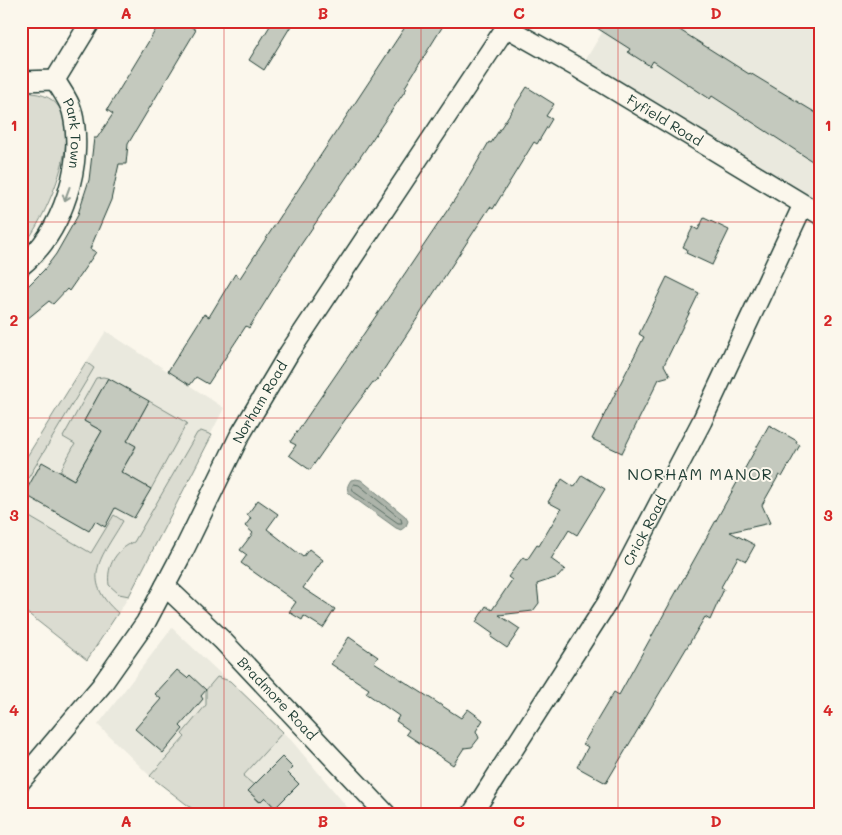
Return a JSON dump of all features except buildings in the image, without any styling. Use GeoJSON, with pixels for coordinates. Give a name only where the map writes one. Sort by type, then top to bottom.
{"type":"FeatureCollection","features":[{"type":"Feature","properties":{"kind":"street","name":"Park Town"},"geometry":{"type":"LineString","coordinates":[[55,80],[91,21]]}},
{"type":"Feature","properties":{"kind":"street","name":"Fyfield Road"},"geometry":{"type":"LineString","coordinates":[[508,24],[821,215]]}},
{"type":"Feature","properties":{"kind":"street","name":"Norham Road"},"geometry":{"type":"LineString","coordinates":[[21,781],[102,686],[146,622],[239,437],[289,353],[508,24]]}},
{"type":"Feature","properties":{"kind":"street","name":"Park Town"},"geometry":{"type":"LineString","coordinates":[[21,81],[55,80]]}},
{"type":"Feature","properties":{"kind":"street","name":"Park Town"},"geometry":{"type":"LineString","coordinates":[[21,266],[29,260],[55,225],[69,189],[76,160],[76,133],[71,108],[55,80]]}},
{"type":"Feature","properties":{"kind":"street","name":"Crick Road"},"geometry":{"type":"LineString","coordinates":[[472,814],[607,603],[702,421],[803,204]]}},
{"type":"Feature","properties":{"kind":"street","name":"Bradmore Road"},"geometry":{"type":"LineString","coordinates":[[165,586],[222,640],[386,814]]}},
{"type":"Feature","properties":{"kind":"shaded area"},"geometry":{"type":"Polygon","coordinates":[[[609,21],[784,21],[789,24],[791,21],[821,21],[821,215],[580,69],[609,21]]]}},
{"type":"Feature","properties":{"kind":"shaded area"},"geometry":{"type":"Polygon","coordinates":[[[32,93],[53,100],[63,116],[66,138],[62,162],[44,213],[21,249],[21,95],[32,93]]]}},
{"type":"Feature","properties":{"kind":"shaded area"},"geometry":{"type":"Polygon","coordinates":[[[106,331],[224,408],[128,598],[87,660],[21,608],[21,466],[106,331]]]}},
{"type":"Feature","properties":{"kind":"shaded area"},"geometry":{"type":"Polygon","coordinates":[[[86,362],[94,368],[21,490],[21,466],[86,362]]]}},
{"type":"Feature","properties":{"kind":"shaded area"},"geometry":{"type":"Polygon","coordinates":[[[96,378],[108,378],[84,421],[102,431],[74,480],[60,471],[75,444],[63,437],[96,378]]]}},
{"type":"Feature","properties":{"kind":"shaded area"},"geometry":{"type":"Polygon","coordinates":[[[149,401],[187,423],[151,489],[121,472],[136,447],[127,441],[149,401]]]}},
{"type":"Feature","properties":{"kind":"shaded area"},"geometry":{"type":"Polygon","coordinates":[[[201,431],[212,435],[129,596],[119,594],[109,585],[111,564],[122,549],[134,542],[197,433],[201,431]]]}},
{"type":"Feature","properties":{"kind":"shaded area"},"geometry":{"type":"Polygon","coordinates":[[[21,512],[91,553],[114,515],[123,521],[102,557],[97,578],[99,589],[106,601],[118,613],[87,660],[21,608],[21,512]]]}},
{"type":"Feature","properties":{"kind":"shaded area"},"geometry":{"type":"Polygon","coordinates":[[[172,628],[291,740],[353,814],[199,814],[150,776],[98,725],[172,628]]]}},
{"type":"Feature","properties":{"kind":"shaded area"},"geometry":{"type":"Polygon","coordinates":[[[217,677],[230,681],[283,732],[243,776],[254,785],[248,791],[259,802],[265,797],[281,814],[199,814],[150,776],[185,737],[182,734],[206,705],[206,690],[217,677]]]}},
{"type":"Feature","properties":{"kind":"water"},"geometry":{"type":"Polygon","coordinates":[[[351,480],[361,480],[405,516],[408,521],[406,526],[401,530],[396,528],[350,495],[348,486],[351,480]]]}},
{"type":"Feature","properties":{"kind":"district","name":"NORHAM MANOR"},"geometry":{"type":"Point","coordinates":[700,474]}}]}
